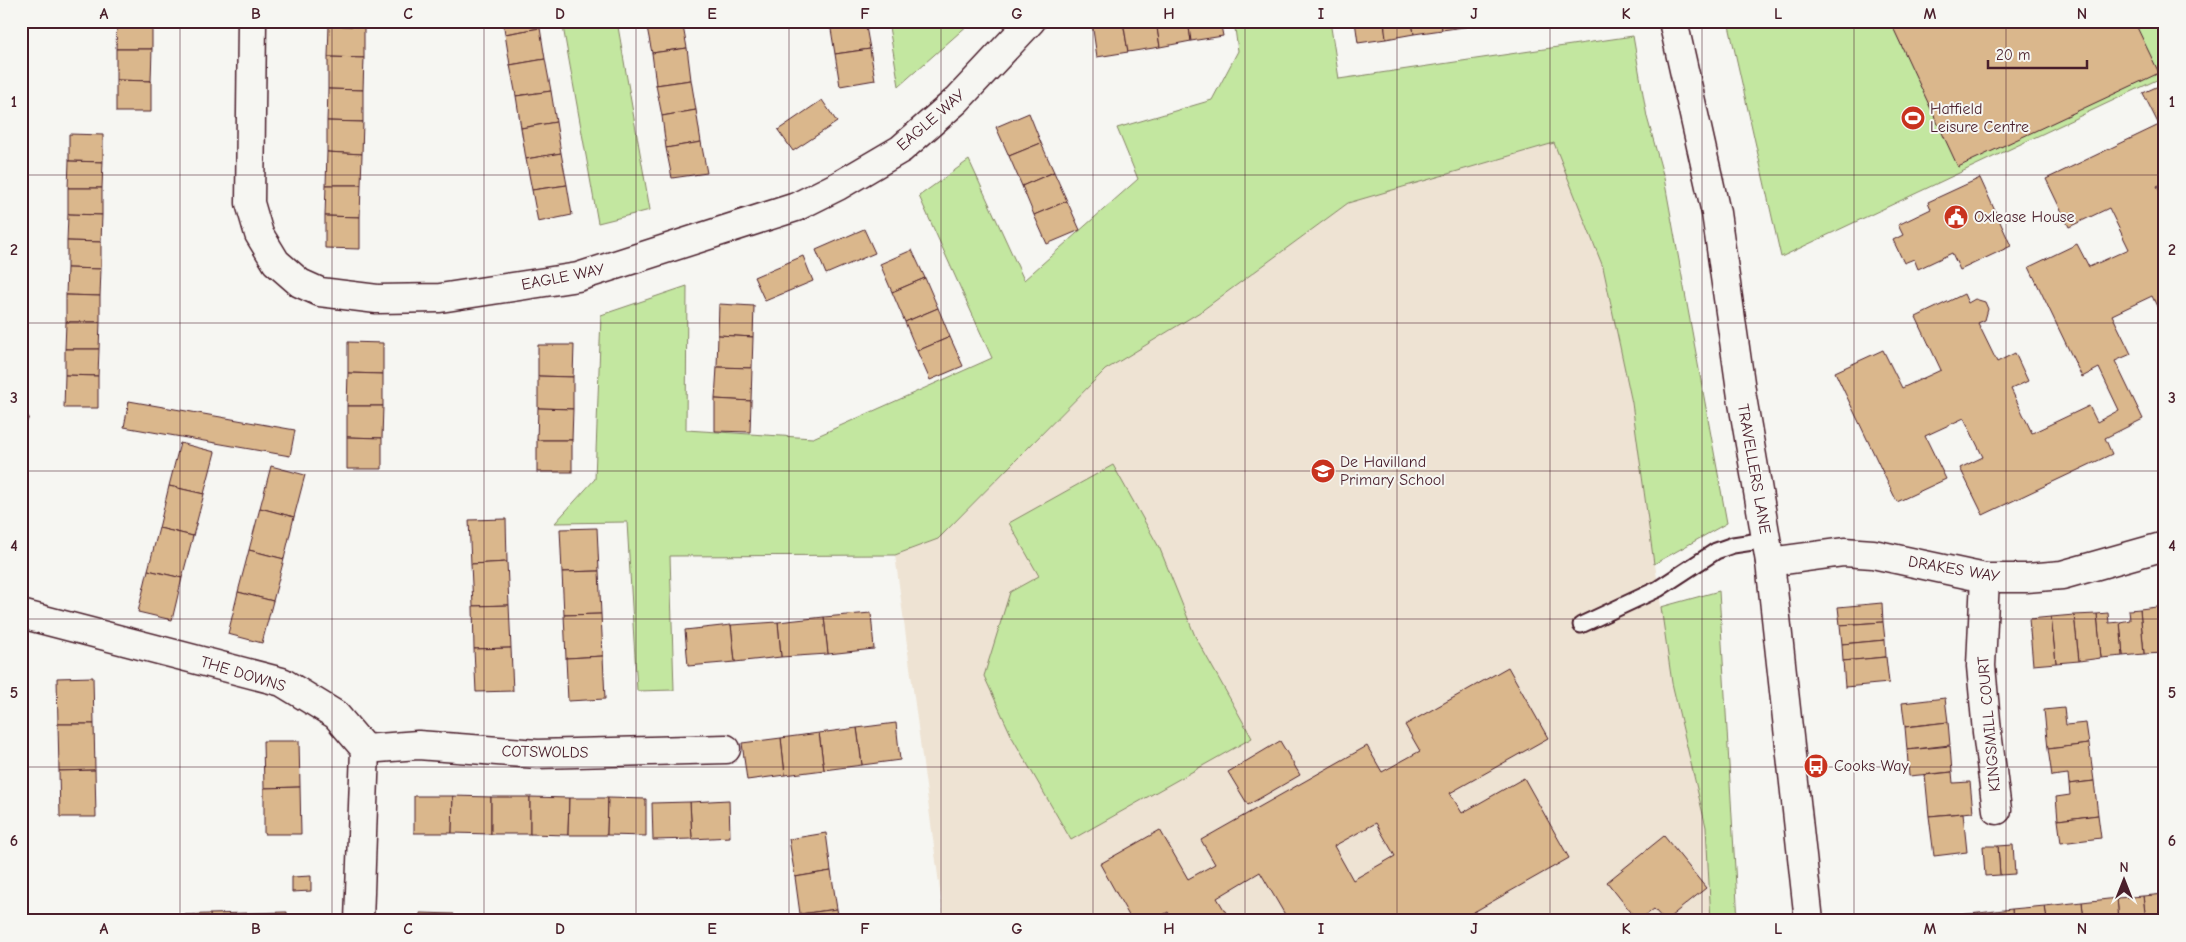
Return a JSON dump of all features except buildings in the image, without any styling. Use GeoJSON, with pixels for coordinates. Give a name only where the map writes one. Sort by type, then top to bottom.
{"type":"FeatureCollection","features":[{"type":"Feature","properties":{"kind":"street","name":"EAGLE WAY"},"geometry":{"type":"LineString","coordinates":[[252,21],[250,203],[259,234],[276,262],[300,283],[320,292],[377,299],[440,298],[578,277],[796,207],[838,186],[901,149],[957,100],[1030,21]]}},
{"type":"Feature","properties":{"kind":"street","name":"TRAVELLERS LANE"},"geometry":{"type":"LineString","coordinates":[[1672,21],[1716,213],[1742,397],[1768,551],[1809,921]]}},
{"type":"Feature","properties":{"kind":"street","name":"DRAKES WAY"},"geometry":{"type":"LineString","coordinates":[[1768,551],[1873,554],[1985,578],[2026,578],[2062,575],[2165,546]]}},
{"type":"Feature","properties":{"kind":"street","name":"KINGSMILL COURT"},"geometry":{"type":"LineString","coordinates":[[1985,578],[1982,666],[1997,810]]}},
{"type":"Feature","properties":{"kind":"street","name":"THE DOWNS"},"geometry":{"type":"LineString","coordinates":[[21,614],[282,682],[336,715],[365,749]]}},
{"type":"Feature","properties":{"kind":"street","name":"COTSWOLDS"},"geometry":{"type":"LineString","coordinates":[[365,749],[418,745],[537,754],[726,749]]}},
{"type":"Feature","properties":{"kind":"street"},"geometry":{"type":"LineString","coordinates":[[359,921],[365,749]]}},
{"type":"Feature","properties":{"kind":"lane"},"geometry":{"type":"LineString","coordinates":[[1581,625],[1658,589],[1716,551],[1733,545],[1768,551]]}},
{"type":"Feature","properties":{"kind":"shaded area","name":"De Havilland Primary School"},"geometry":{"type":"Polygon","coordinates":[[[1555,143],[1603,267],[1632,403],[1672,683],[1706,827],[1711,921],[944,921],[895,555],[938,539],[1105,370],[1200,312],[1348,203],[1555,143]]]}},
{"type":"Feature","properties":{"kind":"green space"},"geometry":{"type":"Polygon","coordinates":[[[562,21],[617,21],[650,210],[598,223],[562,21]]]}},
{"type":"Feature","properties":{"kind":"green space"},"geometry":{"type":"Polygon","coordinates":[[[888,21],[966,21],[969,24],[899,86],[888,21]]]}},
{"type":"Feature","properties":{"kind":"green space"},"geometry":{"type":"Polygon","coordinates":[[[1234,21],[1330,21],[1339,79],[1633,36],[1647,117],[1664,178],[1727,523],[1654,564],[1632,403],[1603,267],[1554,143],[1348,203],[1200,312],[1105,370],[938,539],[895,555],[670,556],[674,690],[637,691],[627,522],[555,523],[595,479],[601,315],[687,286],[686,430],[813,438],[992,358],[919,196],[969,160],[1024,280],[1138,179],[1117,128],[1212,100],[1238,51],[1234,21]]]}},
{"type":"Feature","properties":{"kind":"green space","name":"Hatfield Leisure Centre"},"geometry":{"type":"Polygon","coordinates":[[[1728,21],[2165,21],[2165,76],[1781,257],[1728,21]]]}},
{"type":"Feature","properties":{"kind":"green space"},"geometry":{"type":"Polygon","coordinates":[[[1113,465],[1160,549],[1195,636],[1252,738],[1071,840],[1013,739],[984,676],[1010,592],[1039,576],[1009,523],[1113,465]]]}},
{"type":"Feature","properties":{"kind":"green space"},"geometry":{"type":"Polygon","coordinates":[[[1719,591],[1738,921],[1711,921],[1706,827],[1672,683],[1661,607],[1719,591]]]}},
{"type":"Feature","properties":{"kind":"place","name":"Hatfield Leisure Centre"},"geometry":{"type":"Point","coordinates":[1913,118]}},
{"type":"Feature","properties":{"kind":"place","name":"Oxlease House"},"geometry":{"type":"Point","coordinates":[1956,217]}},
{"type":"Feature","properties":{"kind":"place","name":"De Havilland Primary School"},"geometry":{"type":"Point","coordinates":[1323,471]}},
{"type":"Feature","properties":{"kind":"place","name":"Cooks Way"},"geometry":{"type":"Point","coordinates":[1816,766]}}]}
